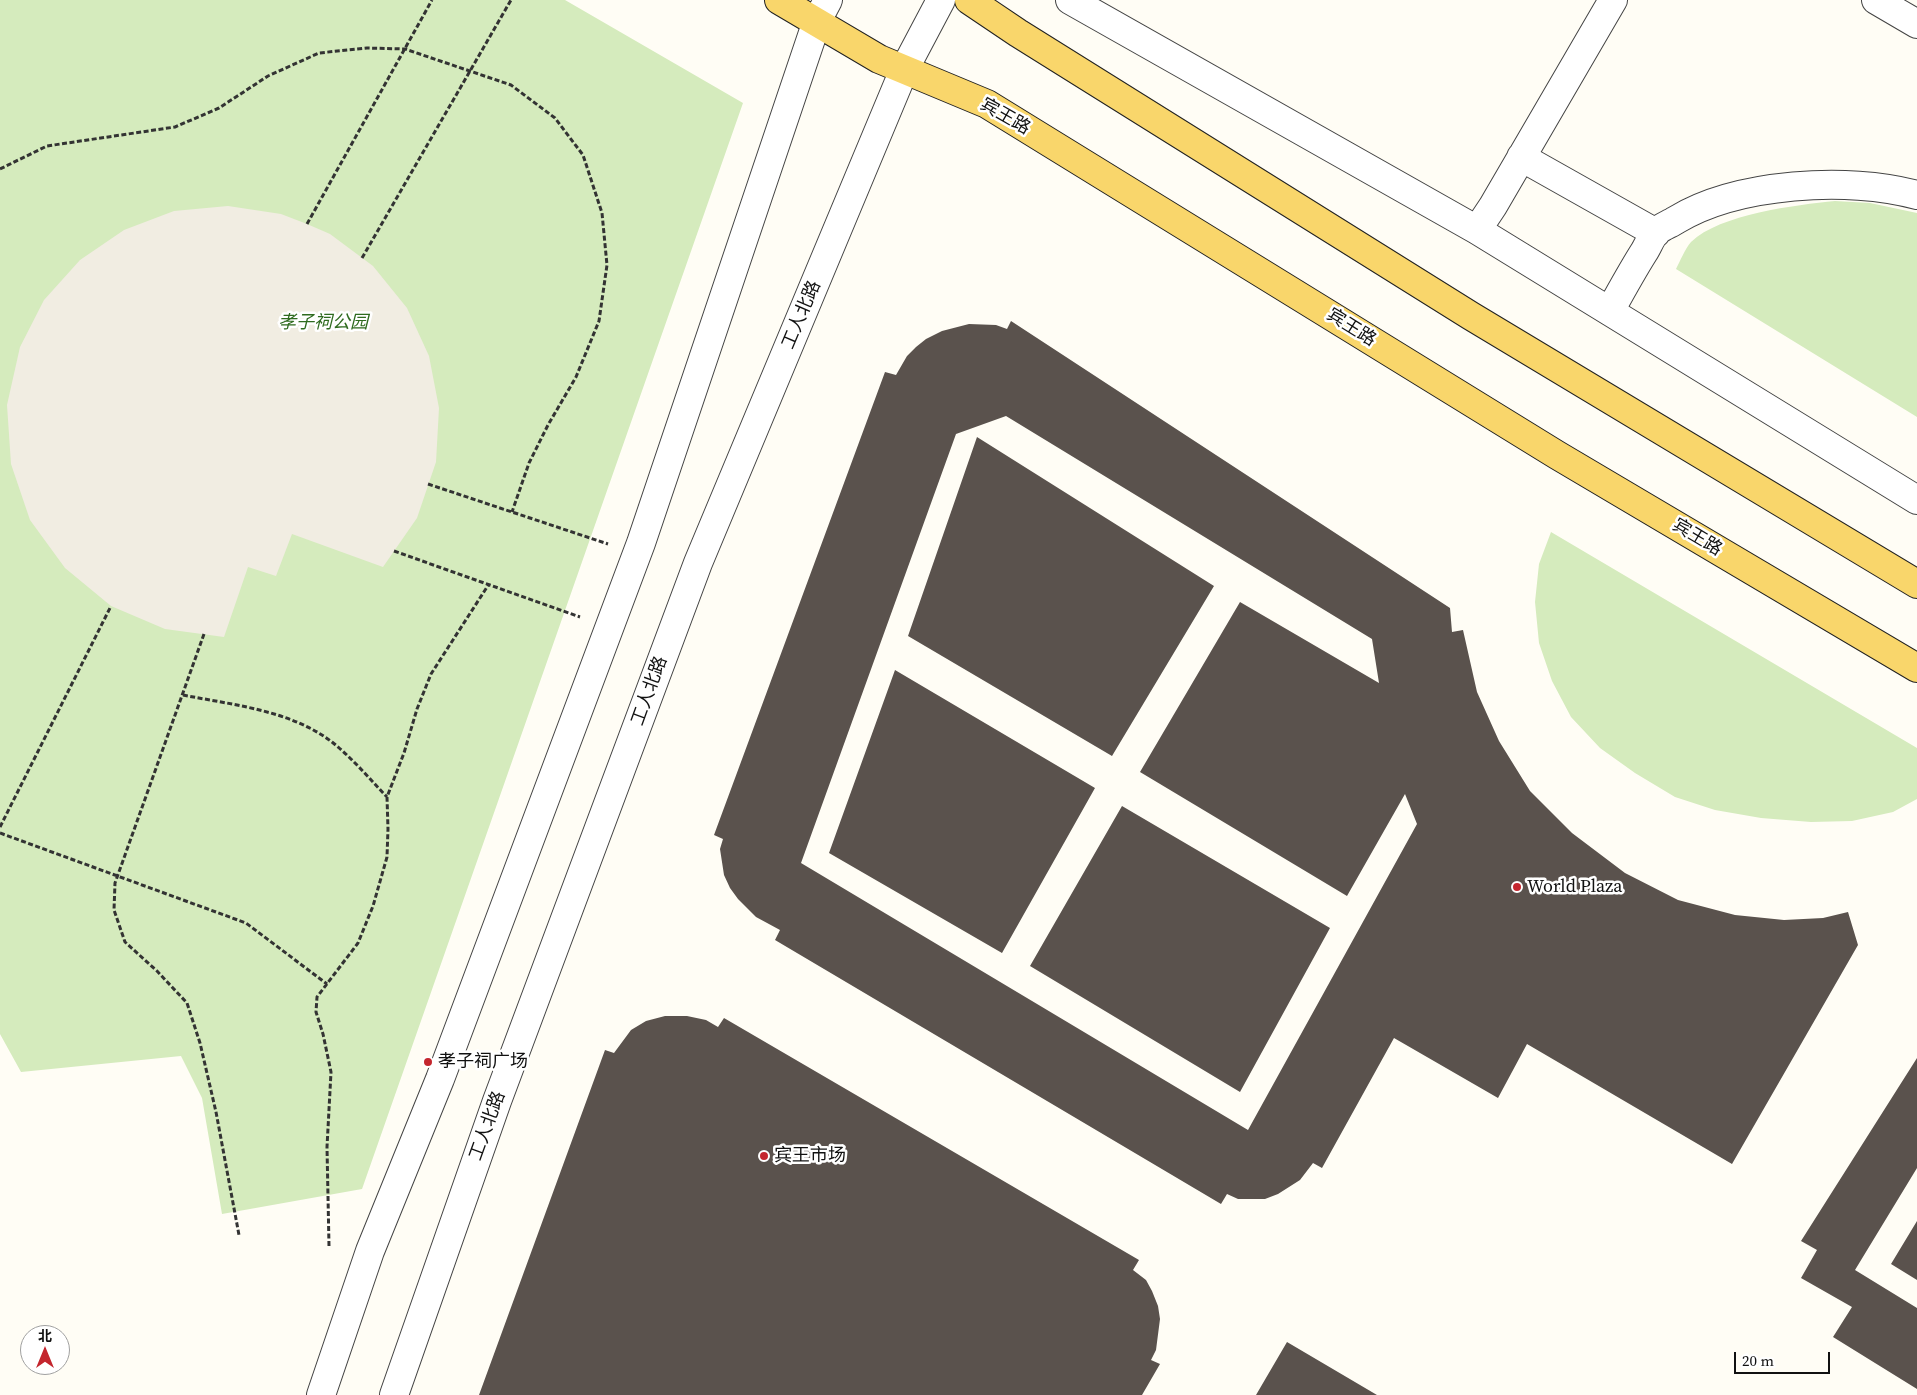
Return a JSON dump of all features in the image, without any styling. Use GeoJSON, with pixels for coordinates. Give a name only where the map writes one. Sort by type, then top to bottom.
{"type":"FeatureCollection","features":[{"type":"Feature","properties":{"kind":"main road","name":"宾王路"},"geometry":{"type":"LineString","coordinates":[[779,0],[823,11],[879,59],[987,104],[1557,455],[1917,668]]}},
{"type":"Feature","properties":{"kind":"main road"},"geometry":{"type":"LineString","coordinates":[[969,0],[1018,33],[1471,316],[1917,584]]}},
{"type":"Feature","properties":{"kind":"street","name":"工人北路"},"geometry":{"type":"LineString","coordinates":[[394,1395],[497,1101],[698,563],[904,70],[941,0]]}},
{"type":"Feature","properties":{"kind":"street"},"geometry":{"type":"LineString","coordinates":[[1070,0],[1478,230],[1917,500]]}},
{"type":"Feature","properties":{"kind":"street"},"geometry":{"type":"LineString","coordinates":[[1478,230],[1613,0]]}},
{"type":"Feature","properties":{"kind":"street"},"geometry":{"type":"LineString","coordinates":[[1876,0],[1917,24]]}},
{"type":"Feature","properties":{"kind":"street"},"geometry":{"type":"LineString","coordinates":[[321,1395],[370,1252],[440,1079],[637,554],[823,11]]}},
{"type":"Feature","properties":{"kind":"street"},"geometry":{"type":"LineString","coordinates":[[1521,157],[1656,232]]}},
{"type":"Feature","properties":{"kind":"street"},"geometry":{"type":"LineString","coordinates":[[1610,311],[1656,232],[1688,213],[1723,200],[1769,190],[1822,185],[1869,185],[1917,195]]}},
{"type":"Feature","properties":{"kind":"path"},"geometry":{"type":"LineString","coordinates":[[307,224],[432,0]]}},
{"type":"Feature","properties":{"kind":"path"},"geometry":{"type":"LineString","coordinates":[[362,258],[511,0]]}},
{"type":"Feature","properties":{"kind":"path"},"geometry":{"type":"LineString","coordinates":[[0,168],[47,146],[175,127],[219,108],[268,76],[319,53],[367,48],[405,49],[511,85],[555,118],[583,155],[602,213],[608,265],[599,321],[576,377],[548,424],[528,463],[512,512]]}},
{"type":"Feature","properties":{"kind":"path"},"geometry":{"type":"LineString","coordinates":[[428,484],[637,554]]}},
{"type":"Feature","properties":{"kind":"path"},"geometry":{"type":"LineString","coordinates":[[394,550],[609,628]]}},
{"type":"Feature","properties":{"kind":"path"},"geometry":{"type":"LineString","coordinates":[[329,1246],[327,1147],[331,1072],[316,1012],[318,997],[358,943],[373,906],[387,857],[387,797],[431,674],[489,584]]}},
{"type":"Feature","properties":{"kind":"path"},"geometry":{"type":"LineString","coordinates":[[0,827],[111,606]]}},
{"type":"Feature","properties":{"kind":"path"},"geometry":{"type":"LineString","coordinates":[[204,634],[115,883],[114,910],[125,942],[157,971],[187,1003],[200,1043],[216,1112],[239,1235]]}},
{"type":"Feature","properties":{"kind":"path"},"geometry":{"type":"LineString","coordinates":[[183,695],[266,711],[312,729],[332,742],[387,797]]}},
{"type":"Feature","properties":{"kind":"path"},"geometry":{"type":"LineString","coordinates":[[0,833],[246,923],[327,984]]}},
{"type":"Feature","properties":{"kind":"green space","name":"孝子祠公园"},"geometry":{"type":"Polygon","coordinates":[[[0,0],[565,0],[743,103],[362,1189],[222,1214],[202,1098],[181,1056],[21,1072],[0,1034],[0,0]]]}},
{"type":"Feature","properties":{"kind":"green space"},"geometry":{"type":"Polygon","coordinates":[[[1835,201],[1870,203],[1917,213],[1917,417],[1676,269],[1691,242],[1704,232],[1720,224],[1759,212],[1835,201]]]}},
{"type":"Feature","properties":{"kind":"green space"},"geometry":{"type":"Polygon","coordinates":[[[1551,532],[1917,748],[1917,799],[1893,812],[1852,821],[1811,822],[1761,818],[1715,810],[1675,797],[1635,773],[1600,748],[1571,717],[1552,681],[1539,643],[1535,602],[1539,564],[1551,532]]]}},
{"type":"Feature","properties":{"kind":"shaded area"},"geometry":{"type":"Polygon","coordinates":[[[228,206],[281,214],[307,224],[330,234],[373,266],[407,308],[429,356],[439,408],[436,462],[417,518],[383,567],[292,534],[276,576],[248,567],[224,637],[165,629],[111,606],[65,568],[30,520],[11,464],[7,405],[20,347],[44,300],[80,260],[124,230],[174,211],[228,206]]]}},
{"type":"Feature","properties":{"kind":"building"},"geometry":{"type":"Polygon","coordinates":[[[1011,321],[1450,608],[1452,632],[1463,630],[1477,692],[1499,741],[1530,791],[1572,833],[1625,873],[1678,900],[1735,915],[1784,920],[1823,918],[1848,912],[1858,945],[1732,1164],[1527,1044],[1498,1098],[1394,1038],[1322,1168],[1313,1163],[1300,1180],[1278,1194],[1265,1199],[1238,1199],[1227,1194],[1221,1204],[775,940],[780,930],[756,917],[738,899],[724,875],[720,849],[723,839],[714,835],[885,372],[896,375],[907,356],[916,347],[926,339],[942,331],[969,324],[996,325],[1007,329],[1011,321]],[[1006,416],[956,434],[801,863],[1248,1130],[1417,824],[1405,794],[1347,896],[1140,772],[1240,602],[1379,683],[1372,639],[1006,416]]]}},
{"type":"Feature","properties":{"kind":"building"},"geometry":{"type":"Polygon","coordinates":[[[977,437],[1214,586],[1112,756],[908,636],[977,437]]]}},
{"type":"Feature","properties":{"kind":"building"},"geometry":{"type":"Polygon","coordinates":[[[895,670],[1095,788],[1002,953],[829,853],[895,670]]]}},
{"type":"Feature","properties":{"kind":"building"},"geometry":{"type":"Polygon","coordinates":[[[1122,806],[1330,928],[1240,1092],[1030,966],[1122,806]]]}},
{"type":"Feature","properties":{"kind":"building","name":"宾王市场"},"geometry":{"type":"Polygon","coordinates":[[[665,1016],[687,1016],[706,1020],[718,1027],[724,1018],[1139,1260],[1133,1270],[1146,1280],[1158,1306],[1160,1319],[1156,1350],[1151,1360],[1160,1364],[1142,1395],[479,1395],[605,1050],[614,1053],[631,1030],[646,1021],[665,1016]]]}},
{"type":"Feature","properties":{"kind":"building"},"geometry":{"type":"Polygon","coordinates":[[[1917,1058],[1917,1168],[1855,1270],[1917,1308],[1917,1389],[1833,1337],[1852,1307],[1801,1278],[1817,1250],[1801,1241],[1917,1058]]]}},
{"type":"Feature","properties":{"kind":"building"},"geometry":{"type":"Polygon","coordinates":[[[1917,1221],[1917,1280],[1891,1264],[1917,1221]]]}},
{"type":"Feature","properties":{"kind":"building"},"geometry":{"type":"Polygon","coordinates":[[[1287,1342],[1377,1395],[1256,1395],[1287,1342]]]}},
{"type":"Feature","properties":{"kind":"place","name":"World Plaza"},"geometry":{"type":"Point","coordinates":[1517,887]}},
{"type":"Feature","properties":{"kind":"place","name":"孝子祠广场"},"geometry":{"type":"Point","coordinates":[428,1062]}},
{"type":"Feature","properties":{"kind":"place","name":"宾王市场"},"geometry":{"type":"Point","coordinates":[764,1156]}}]}
